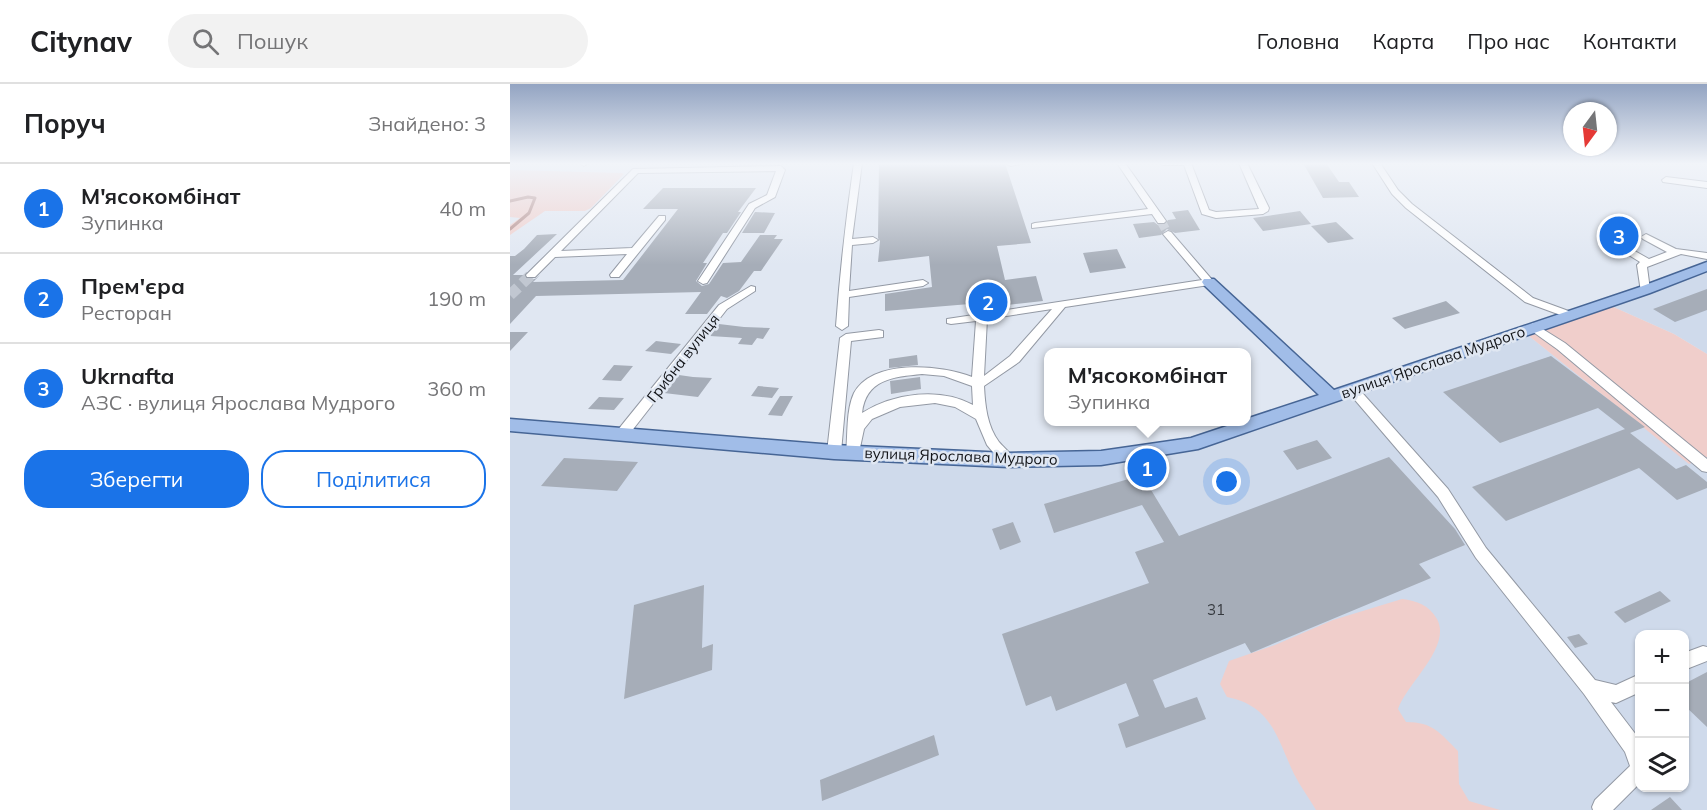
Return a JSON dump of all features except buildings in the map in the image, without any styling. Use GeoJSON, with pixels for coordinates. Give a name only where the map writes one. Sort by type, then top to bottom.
{"type":"FeatureCollection","features":[{"type":"Feature","properties":{"kind":"main road","name":"вулиця Ярослава Мудрого"},"geometry":{"type":"LineString","coordinates":[[1251,424],[1645,290],[1707,266]]}},
{"type":"Feature","properties":{"kind":"main road"},"geometry":{"type":"LineString","coordinates":[[1209,282],[1332,397]]}},
{"type":"Feature","properties":{"kind":"main road","name":"вулиця Ярослава Мудрого"},"geometry":{"type":"LineString","coordinates":[[510,425],[834,452],[1008,460],[1101,458],[1192,444],[1246,426]]}},
{"type":"Feature","properties":{"kind":"street"},"geometry":{"type":"LineString","coordinates":[[531,275],[610,197]]}},
{"type":"Feature","properties":{"kind":"street"},"geometry":{"type":"LineString","coordinates":[[704,281],[752,206],[771,197]]}},
{"type":"Feature","properties":{"kind":"street"},"geometry":{"type":"LineString","coordinates":[[842,326],[847,243],[853,197]]}},
{"type":"Feature","properties":{"kind":"street"},"geometry":{"type":"LineString","coordinates":[[1144,197],[1161,221]]}},
{"type":"Feature","properties":{"kind":"street"},"geometry":{"type":"LineString","coordinates":[[1199,197],[1205,212],[1216,215],[1263,211],[1264,208],[1259,197]]}},
{"type":"Feature","properties":{"kind":"street"},"geometry":{"type":"LineString","coordinates":[[1401,197],[1409,206],[1529,300],[1570,315]]}},
{"type":"Feature","properties":{"kind":"street"},"geometry":{"type":"LineString","coordinates":[[1035,226],[1154,211]]}},
{"type":"Feature","properties":{"kind":"street"},"geometry":{"type":"LineString","coordinates":[[615,275],[662,218]]}},
{"type":"Feature","properties":{"kind":"street"},"geometry":{"type":"LineString","coordinates":[[1168,234],[1209,282]]}},
{"type":"Feature","properties":{"kind":"street"},"geometry":{"type":"LineString","coordinates":[[1646,237],[1676,253]]}},
{"type":"Feature","properties":{"kind":"street"},"geometry":{"type":"LineString","coordinates":[[847,243],[873,240]]}},
{"type":"Feature","properties":{"kind":"street"},"geometry":{"type":"LineString","coordinates":[[1621,247],[1648,262]]}},
{"type":"Feature","properties":{"kind":"street"},"geometry":{"type":"LineString","coordinates":[[553,254],[633,251]]}},
{"type":"Feature","properties":{"kind":"street"},"geometry":{"type":"LineString","coordinates":[[1645,290],[1642,265],[1680,251],[1707,256]]}},
{"type":"Feature","properties":{"kind":"street"},"geometry":{"type":"LineString","coordinates":[[951,321],[1209,282]]}},
{"type":"Feature","properties":{"kind":"street"},"geometry":{"type":"LineString","coordinates":[[843,295],[923,283]]}},
{"type":"Feature","properties":{"kind":"street","name":"Грибна вулиця"},"geometry":{"type":"LineString","coordinates":[[622,434],[723,307],[751,289]]}},
{"type":"Feature","properties":{"kind":"street"},"geometry":{"type":"LineString","coordinates":[[1529,300],[1536,326],[1707,467]]}},
{"type":"Feature","properties":{"kind":"street"},"geometry":{"type":"LineString","coordinates":[[853,453],[858,399],[864,388],[871,382],[920,371],[937,370],[952,373],[979,384],[997,375],[1012,363],[1062,304]]}},
{"type":"Feature","properties":{"kind":"street"},"geometry":{"type":"LineString","coordinates":[[982,317],[979,384],[982,417],[992,442],[1008,460]]}},
{"type":"Feature","properties":{"kind":"street"},"geometry":{"type":"LineString","coordinates":[[834,452],[846,338],[879,334]]}},
{"type":"Feature","properties":{"kind":"street"},"geometry":{"type":"LineString","coordinates":[[1353,390],[1443,493],[1481,553],[1590,688],[1633,747],[1635,753]]}},
{"type":"Feature","properties":{"kind":"street"},"geometry":{"type":"LineString","coordinates":[[855,433],[861,421],[874,411],[924,399],[945,399],[964,405],[982,417]]}},
{"type":"Feature","properties":{"kind":"street"},"geometry":{"type":"LineString","coordinates":[[1689,660],[1703,654]]}},
{"type":"Feature","properties":{"kind":"street"},"geometry":{"type":"LineString","coordinates":[[1590,688],[1616,694],[1638,684]]}},
{"type":"Feature","properties":{"kind":"street"},"geometry":{"type":"LineString","coordinates":[[1602,807],[1635,774]]}},
{"type":"Feature","properties":{"kind":"shaded area"},"geometry":{"type":"Polygon","coordinates":[[[510,197],[602,197],[585,211],[545,211],[510,235],[510,225],[520,218],[510,217],[510,197]]]}},
{"type":"Feature","properties":{"kind":"shaded area"},"geometry":{"type":"Polygon","coordinates":[[[1707,267],[1707,354],[1674,334],[1609,305],[1707,267]]]}},
{"type":"Feature","properties":{"kind":"shaded area"},"geometry":{"type":"Polygon","coordinates":[[[1609,305],[1674,334],[1707,354],[1707,457],[1689,464],[1524,332],[1609,305]]]}},
{"type":"Feature","properties":{"kind":"shaded area"},"geometry":{"type":"Polygon","coordinates":[[[1524,332],[1689,463],[1707,457],[1707,810],[510,810],[510,428],[1008,462],[1196,445],[1524,332]]]}},
{"type":"Feature","properties":{"kind":"shaded area"},"geometry":{"type":"Polygon","coordinates":[[[1402,599],[1426,607],[1434,614],[1440,630],[1434,653],[1398,709],[1406,722],[1430,726],[1458,751],[1459,784],[1469,801],[1500,810],[1316,810],[1296,778],[1271,725],[1254,708],[1242,701],[1227,697],[1220,684],[1229,661],[1275,645],[1333,620],[1402,599]]]}},
{"type":"Feature","properties":{"kind":"waterway"},"geometry":{"type":"LineString","coordinates":[[510,201],[528,197],[535,198],[529,213],[510,229]]}},
{"type":"Feature","properties":{"kind":"tunnel"},"geometry":{"type":"LineString","coordinates":[[1161,221],[1168,234]]}},
{"type":"Feature","properties":{"kind":"tunnel"},"geometry":{"type":"LineString","coordinates":[[510,295],[531,275]]}},
{"type":"Feature","properties":{"kind":"place","name":"Ukrnafta"},"geometry":{"type":"Point","coordinates":[1619,236]}},
{"type":"Feature","properties":{"kind":"place","name":"Прем'єра"},"geometry":{"type":"Point","coordinates":[988,302]}},
{"type":"Feature","properties":{"kind":"place","name":"М'ясокомбінат"},"geometry":{"type":"Point","coordinates":[1147,468]}}]}
